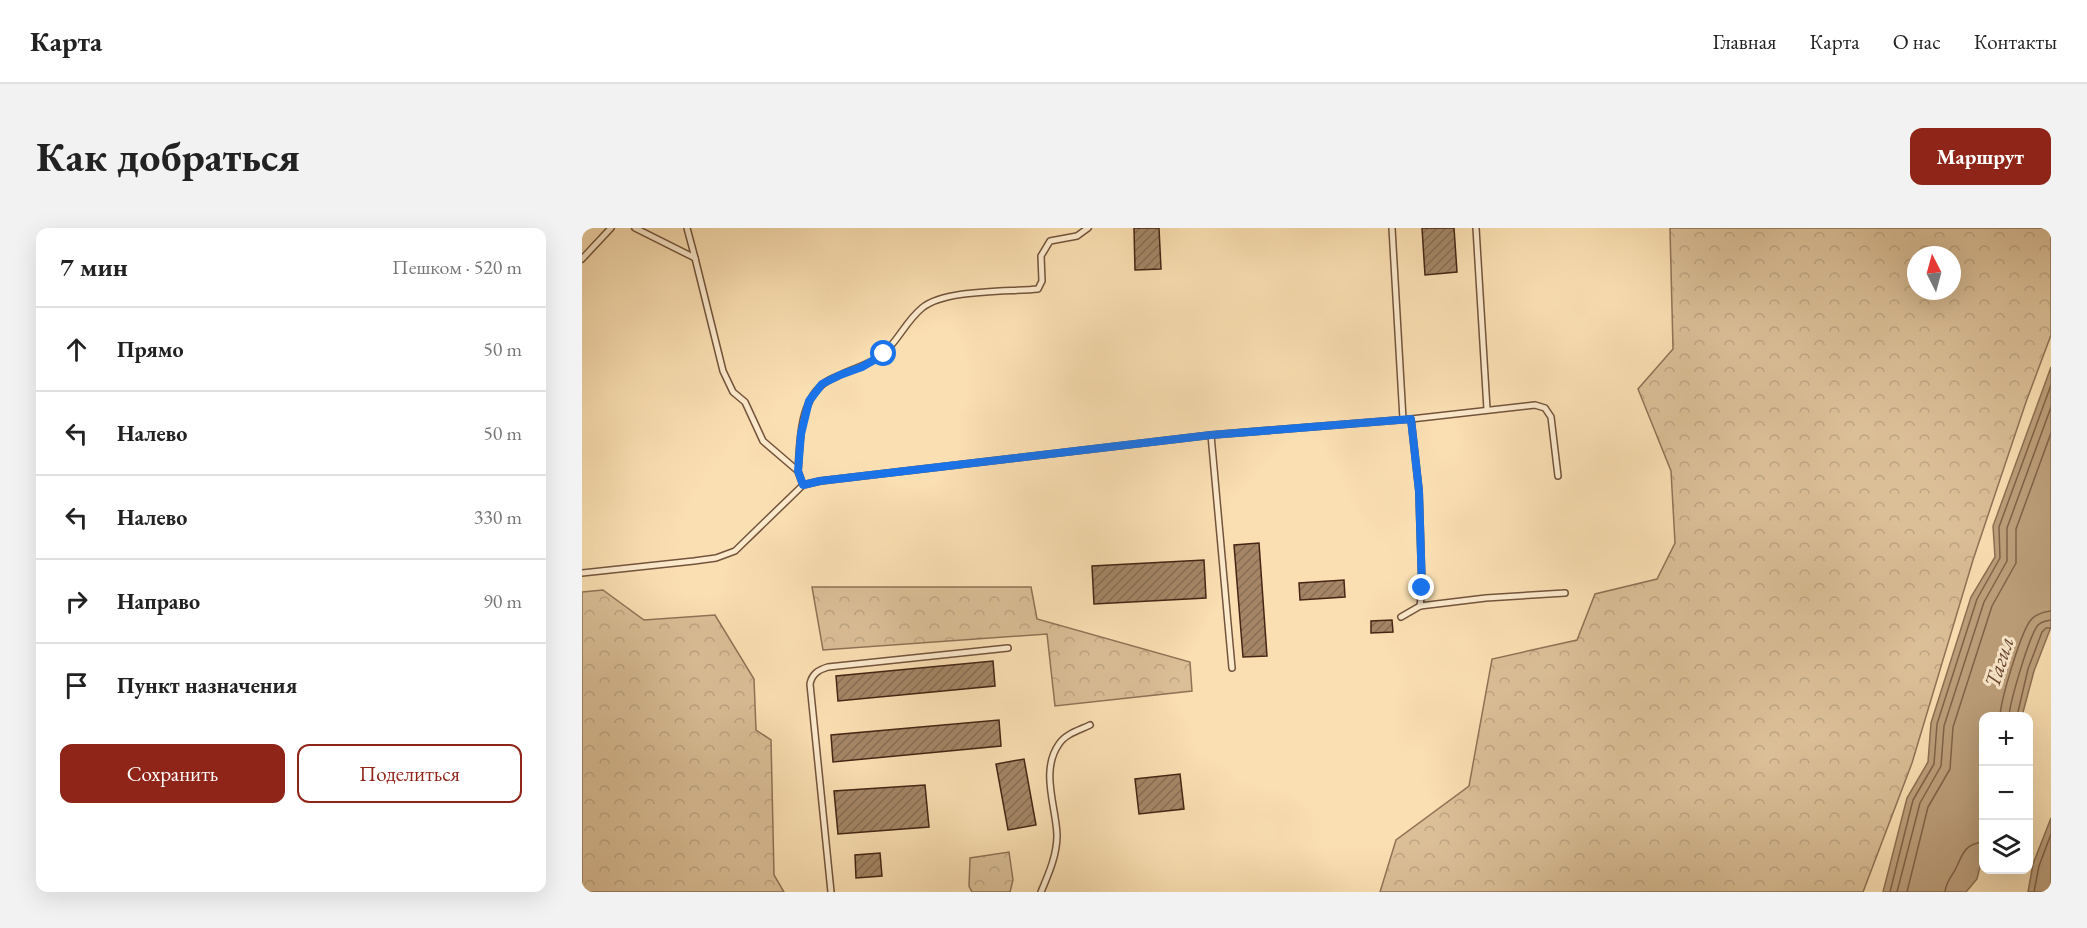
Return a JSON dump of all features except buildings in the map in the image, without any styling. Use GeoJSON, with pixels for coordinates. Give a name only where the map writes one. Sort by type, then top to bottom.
{"type":"FeatureCollection","features":[{"type":"Feature","properties":{"kind":"lane"},"geometry":{"type":"LineString","coordinates":[[582,259],[611,228]]}},
{"type":"Feature","properties":{"kind":"lane"},"geometry":{"type":"LineString","coordinates":[[635,228],[695,258]]}},
{"type":"Feature","properties":{"kind":"lane"},"geometry":{"type":"LineString","coordinates":[[687,228],[723,371],[728,382],[733,392],[745,402],[764,441],[798,471]]}},
{"type":"Feature","properties":{"kind":"lane"},"geometry":{"type":"LineString","coordinates":[[803,485],[798,471],[801,434],[809,401],[822,384],[862,367],[884,354],[922,308],[936,300],[955,296],[1038,289],[1042,281],[1041,256],[1050,241],[1077,236],[1088,228]]}},
{"type":"Feature","properties":{"kind":"lane"},"geometry":{"type":"LineString","coordinates":[[1392,228],[1403,419]]}},
{"type":"Feature","properties":{"kind":"lane"},"geometry":{"type":"LineString","coordinates":[[1476,228],[1487,409]]}},
{"type":"Feature","properties":{"kind":"lane"},"geometry":{"type":"LineString","coordinates":[[582,573],[716,558],[735,552],[803,485],[832,479],[1211,435],[1411,419],[1535,405],[1545,408],[1551,417],[1558,476]]}},
{"type":"Feature","properties":{"kind":"lane"},"geometry":{"type":"LineString","coordinates":[[1411,419],[1419,491],[1422,588],[1420,606]]}},
{"type":"Feature","properties":{"kind":"lane"},"geometry":{"type":"LineString","coordinates":[[1211,435],[1232,668]]}},
{"type":"Feature","properties":{"kind":"lane"},"geometry":{"type":"LineString","coordinates":[[1401,617],[1420,606],[1486,598],[1565,593]]}},
{"type":"Feature","properties":{"kind":"lane"},"geometry":{"type":"LineString","coordinates":[[831,892],[810,684],[812,677],[821,669],[828,667],[1008,648]]}},
{"type":"Feature","properties":{"kind":"lane"},"geometry":{"type":"LineString","coordinates":[[1041,892],[1055,856],[1057,834],[1049,779],[1053,758],[1059,743],[1090,725]]}},
{"type":"Feature","properties":{"kind":"green space"},"geometry":{"type":"Polygon","coordinates":[[[1670,228],[2051,228],[2051,335],[1973,560],[1912,763],[1863,892],[1380,892],[1396,840],[1469,786],[1492,659],[1577,640],[1595,594],[1657,579],[1675,543],[1671,471],[1638,389],[1673,349],[1670,228]]]}},
{"type":"Feature","properties":{"kind":"green space"},"geometry":{"type":"Polygon","coordinates":[[[812,587],[1031,587],[1037,619],[1190,662],[1192,691],[1055,706],[1047,634],[823,650],[812,587]]]}},
{"type":"Feature","properties":{"kind":"green space"},"geometry":{"type":"Polygon","coordinates":[[[603,590],[644,620],[715,615],[754,679],[756,730],[771,740],[774,875],[784,892],[582,892],[582,592],[603,590]]]}},
{"type":"Feature","properties":{"kind":"green space"},"geometry":{"type":"Polygon","coordinates":[[[1009,852],[1013,880],[1010,892],[972,892],[969,886],[970,858],[1009,852]]]}},
{"type":"Feature","properties":{"kind":"water","name":"Тагил"},"geometry":{"type":"Polygon","coordinates":[[[2051,367],[2051,627],[2034,671],[2023,712],[1979,712],[1979,871],[1977,879],[1966,892],[1883,892],[1907,798],[1928,762],[1931,723],[1971,597],[1995,557],[1993,526],[2051,367]]]}},
{"type":"Feature","properties":{"kind":"water"},"geometry":{"type":"Polygon","coordinates":[[[2051,818],[2051,892],[2028,892],[2033,864],[2051,818]]]}},
{"type":"Feature","properties":{"kind":"route"},"geometry":{"type":"LineString","coordinates":[[884,354],[862,367],[822,384],[809,401],[801,434],[798,471],[803,485],[820,481],[1211,435],[1411,419],[1419,491],[1422,588]]}}]}
